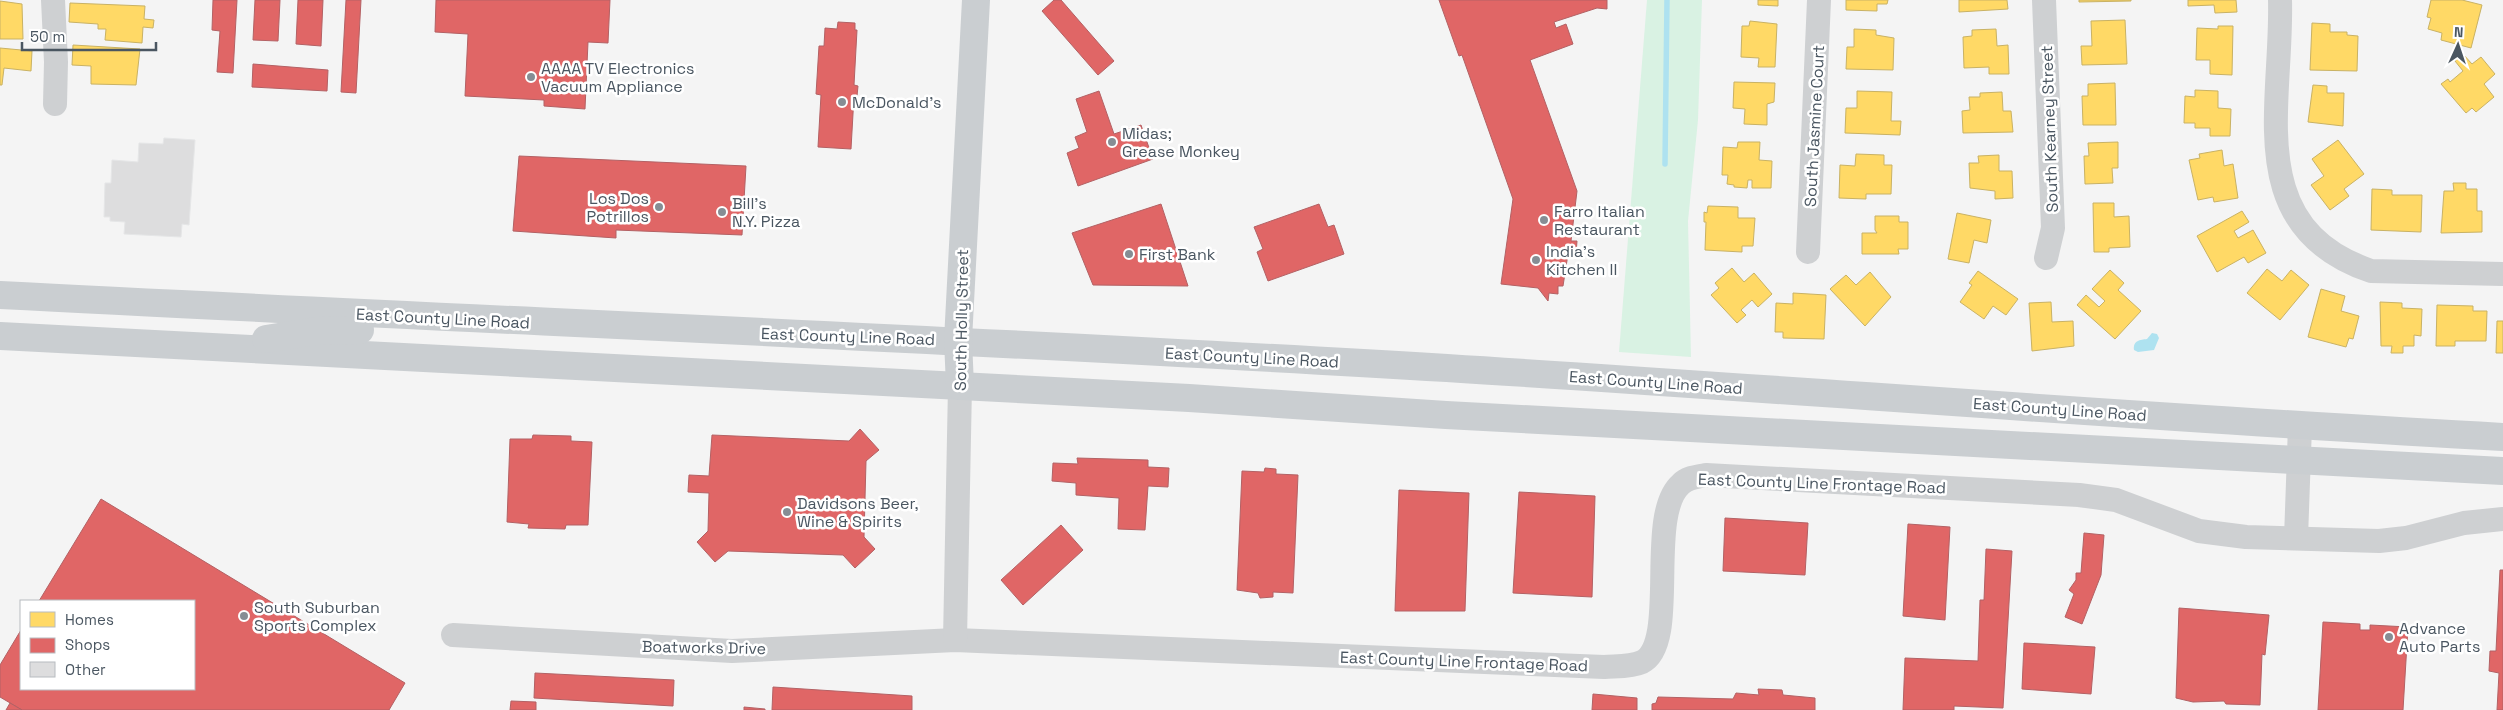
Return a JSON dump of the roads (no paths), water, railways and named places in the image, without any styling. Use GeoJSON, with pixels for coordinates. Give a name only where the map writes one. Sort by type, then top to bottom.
{"type":"FeatureCollection","features":[{"type":"Feature","properties":{"kind":"main road","name":"South Holly Street"},"geometry":{"type":"LineString","coordinates":[[960,386],[958,340],[976,0]]}},
{"type":"Feature","properties":{"kind":"main road","name":"East County Line Road"},"geometry":{"type":"LineString","coordinates":[[0,295],[473,320],[958,340],[1448,368],[2300,426],[2503,437]]}},
{"type":"Feature","properties":{"kind":"main road"},"geometry":{"type":"LineString","coordinates":[[206,347],[342,329],[456,333],[469,328],[473,320]]}},
{"type":"Feature","properties":{"kind":"main road"},"geometry":{"type":"LineString","coordinates":[[0,336],[960,386],[2503,471]]}},
{"type":"Feature","properties":{"kind":"street"},"geometry":{"type":"LineString","coordinates":[[53,0],[55,104]]}},
{"type":"Feature","properties":{"kind":"street","name":"South Jasmine Court"},"geometry":{"type":"LineString","coordinates":[[1808,252],[1819,0]]}},
{"type":"Feature","properties":{"kind":"street","name":"South Kearney Street"},"geometry":{"type":"LineString","coordinates":[[2044,0],[2053,228],[2046,258]]}},
{"type":"Feature","properties":{"kind":"street"},"geometry":{"type":"LineString","coordinates":[[2280,0],[2276,136],[2278,166],[2282,184],[2292,208],[2303,226],[2331,253],[2350,264],[2371,270],[2503,274]]}},
{"type":"Feature","properties":{"kind":"street","name":"South Holly Street"},"geometry":{"type":"LineString","coordinates":[[955,640],[960,386]]}},
{"type":"Feature","properties":{"kind":"street"},"geometry":{"type":"LineString","coordinates":[[2296,538],[2300,426]]}},
{"type":"Feature","properties":{"kind":"street","name":"East County Line Frontage Road"},"geometry":{"type":"LineString","coordinates":[[955,640],[1604,667],[1632,665],[1642,662],[1654,648],[1660,621],[1666,514],[1674,492],[1680,484],[1691,478],[1706,475],[2079,496],[2116,500],[2199,531],[2246,537],[2379,541],[2406,538],[2464,522],[2503,519]]}},
{"type":"Feature","properties":{"kind":"street","name":"Boatworks Drive"},"geometry":{"type":"LineString","coordinates":[[454,635],[732,651],[955,640]]}},
{"type":"Feature","properties":{"kind":"water"},"geometry":{"type":"Polygon","coordinates":[[[2152,333],[2157,334],[2159,338],[2154,350],[2138,352],[2134,350],[2136,342],[2147,339],[2152,333]]]}},
{"type":"Feature","properties":{"kind":"waterway"},"geometry":{"type":"LineString","coordinates":[[1665,164],[1667,0]]}},
{"type":"Feature","properties":{"kind":"place","name":"AAAA TV Electronics Vacuum Appliance"},"geometry":{"type":"Point","coordinates":[531,77]}},
{"type":"Feature","properties":{"kind":"place","name":"McDonald's"},"geometry":{"type":"Point","coordinates":[842,102]}},
{"type":"Feature","properties":{"kind":"place","name":"Midas; Grease Monkey"},"geometry":{"type":"Point","coordinates":[1112,142]}},
{"type":"Feature","properties":{"kind":"place","name":"Los Dos Potrillos"},"geometry":{"type":"Point","coordinates":[659,207]}},
{"type":"Feature","properties":{"kind":"place","name":"Bill's N.Y. Pizza"},"geometry":{"type":"Point","coordinates":[722,212]}},
{"type":"Feature","properties":{"kind":"place","name":"Farro Italian Restaurant"},"geometry":{"type":"Point","coordinates":[1544,220]}},
{"type":"Feature","properties":{"kind":"place","name":"First Bank"},"geometry":{"type":"Point","coordinates":[1129,254]}},
{"type":"Feature","properties":{"kind":"place","name":"India's Kitchen II"},"geometry":{"type":"Point","coordinates":[1536,260]}},
{"type":"Feature","properties":{"kind":"place","name":"Davidsons Beer, Wine & Spirits"},"geometry":{"type":"Point","coordinates":[787,512]}},
{"type":"Feature","properties":{"kind":"place","name":"South Suburban Sports Complex"},"geometry":{"type":"Point","coordinates":[244,616]}},
{"type":"Feature","properties":{"kind":"place","name":"Advance Auto Parts"},"geometry":{"type":"Point","coordinates":[2389,637]}}]}
